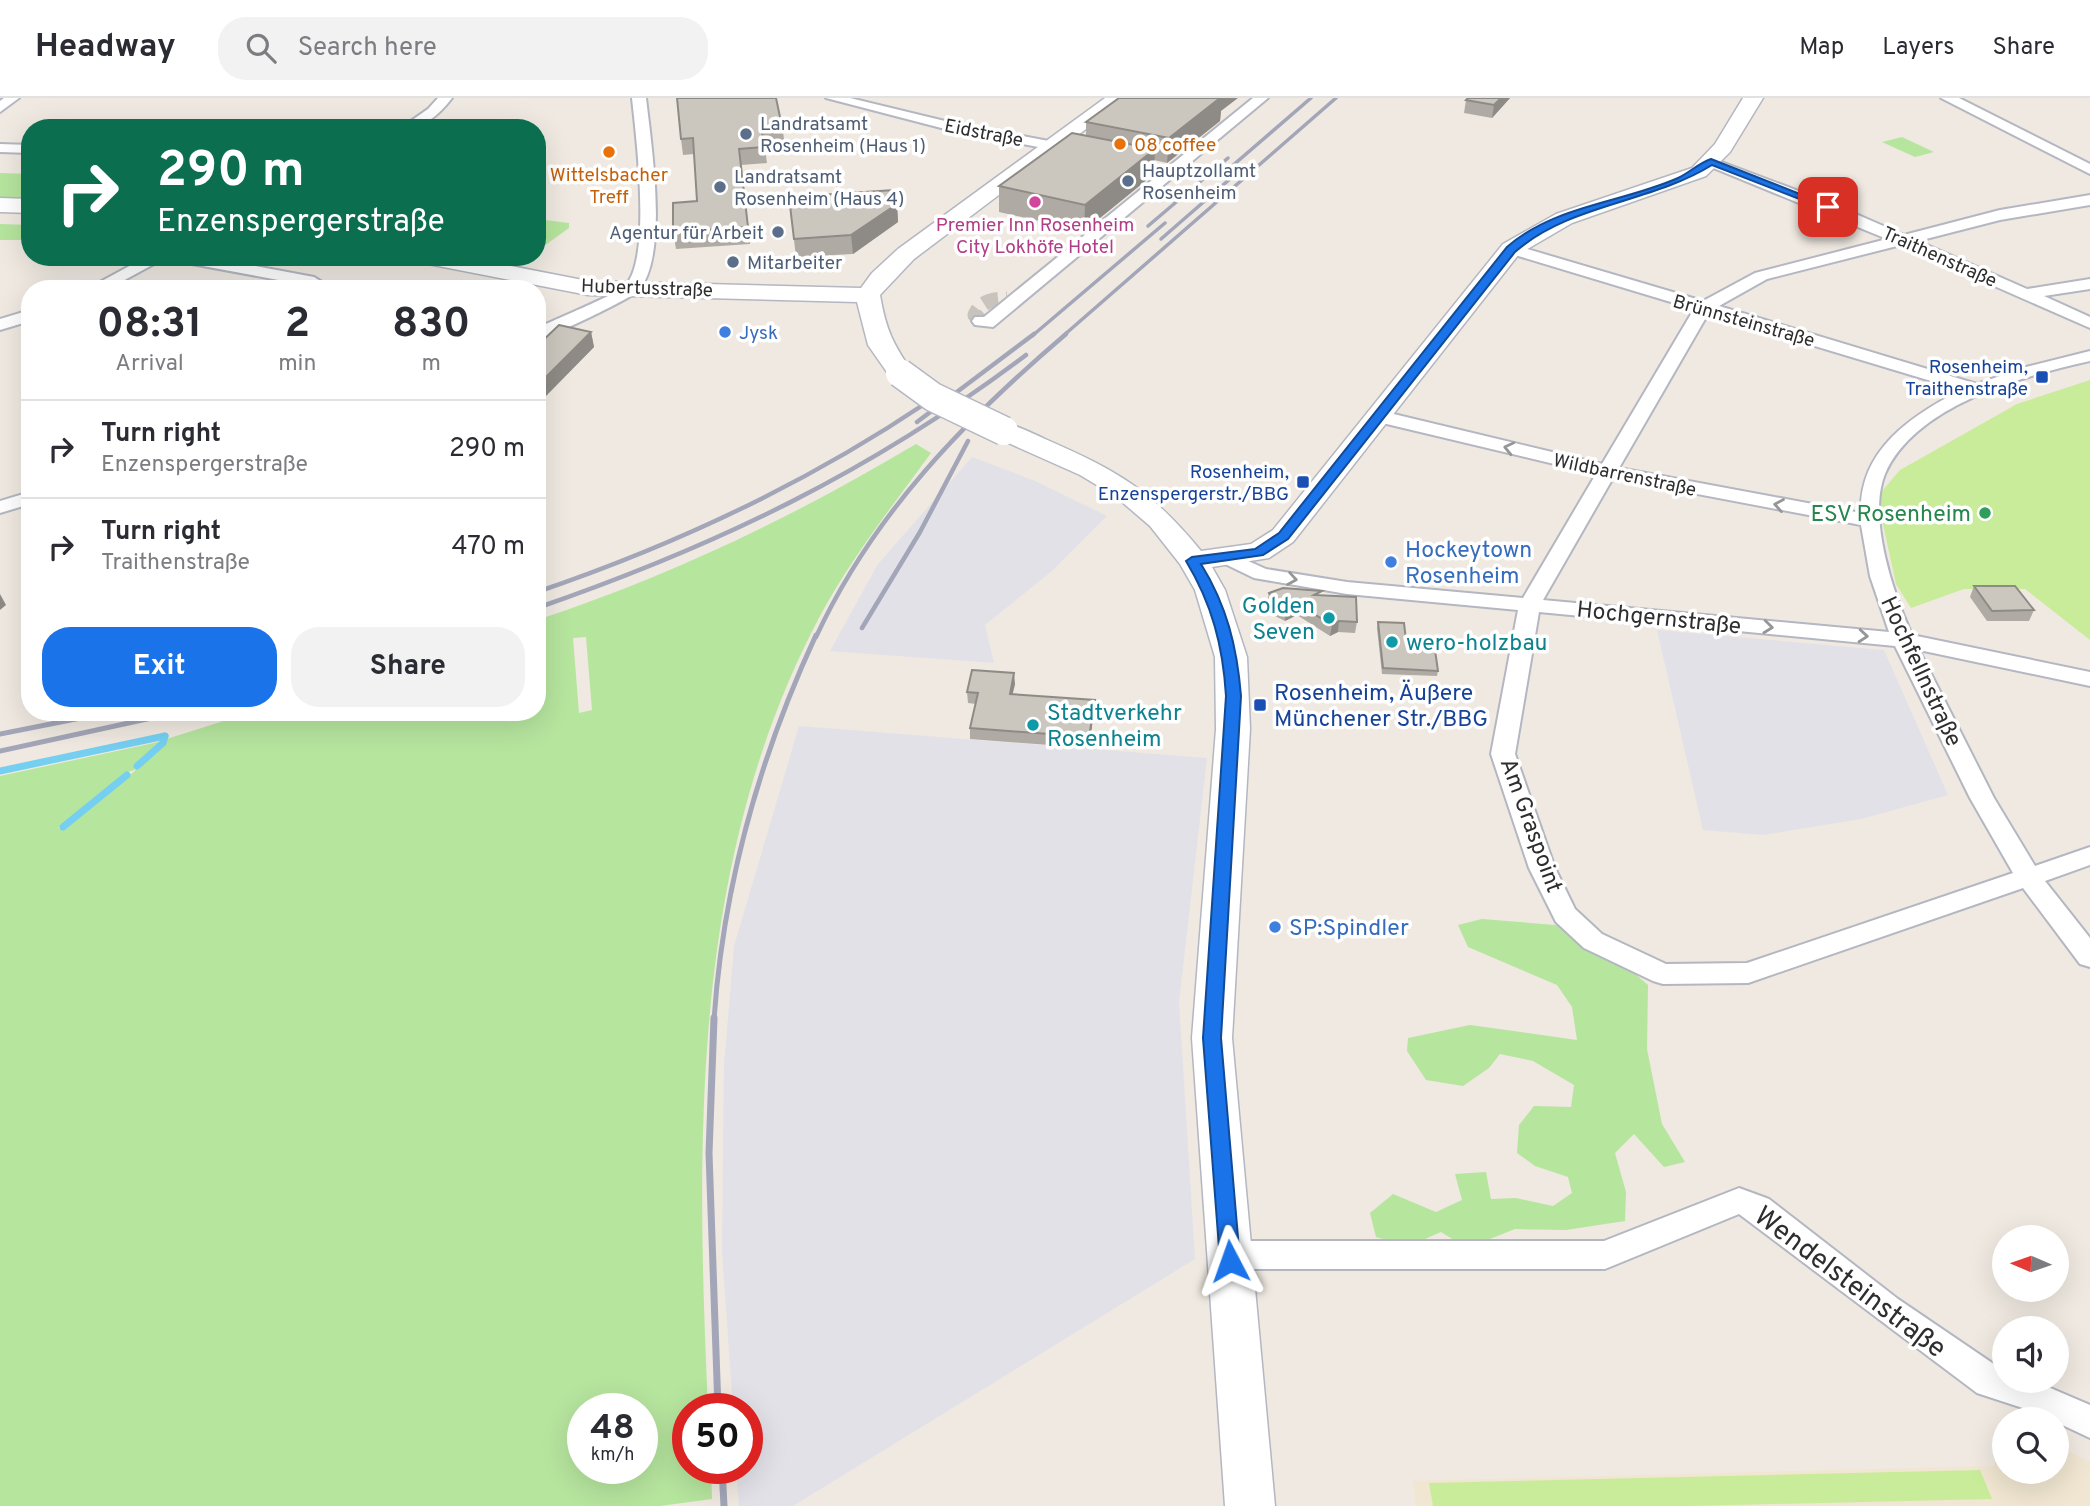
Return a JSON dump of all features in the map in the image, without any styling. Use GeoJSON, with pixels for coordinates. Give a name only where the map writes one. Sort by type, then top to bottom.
{"type":"FeatureCollection","features":[{"type":"Feature","properties":{"kind":"main road"},"geometry":{"type":"LineString","coordinates":[[1117,98],[906,254],[880,278],[869,295],[873,330],[881,351],[900,373],[933,397],[1090,469],[1125,490],[1160,520],[1192,561],[1210,590],[1223,625],[1231,657],[1234,696],[1212,1038],[1250,1506]]}},
{"type":"Feature","properties":{"kind":"main road"},"geometry":{"type":"LineString","coordinates":[[1192,561],[1259,552],[1283,536],[1381,417],[1511,249],[1528,234],[1549,224],[1681,180],[1711,162],[1753,98]]}},
{"type":"Feature","properties":{"kind":"main road"},"geometry":{"type":"LineString","coordinates":[[0,205],[21,206]]}},
{"type":"Feature","properties":{"kind":"main road","name":"Hubertusstraße"},"geometry":{"type":"LineString","coordinates":[[474,266],[545,280]]}},
{"type":"Feature","properties":{"kind":"main road","name":"Hubertusstraße"},"geometry":{"type":"LineString","coordinates":[[546,280],[632,289],[869,295]]}},
{"type":"Feature","properties":{"kind":"street"},"geometry":{"type":"LineString","coordinates":[[0,108],[12,98]]}},
{"type":"Feature","properties":{"kind":"street"},"geometry":{"type":"LineString","coordinates":[[422,119],[433,112],[444,98]]}},
{"type":"Feature","properties":{"kind":"street"},"geometry":{"type":"LineString","coordinates":[[546,331],[632,289],[645,258],[645,161],[639,98]]}},
{"type":"Feature","properties":{"kind":"street","name":"Eidstraße"},"geometry":{"type":"LineString","coordinates":[[833,98],[949,126],[1093,154]]}},
{"type":"Feature","properties":{"kind":"street"},"geometry":{"type":"LineString","coordinates":[[981,321],[987,323],[1164,170],[1261,98]]}},
{"type":"Feature","properties":{"kind":"street"},"geometry":{"type":"LineString","coordinates":[[1948,98],[2090,170]]}},
{"type":"Feature","properties":{"kind":"street"},"geometry":{"type":"LineString","coordinates":[[0,148],[21,149]]}},
{"type":"Feature","properties":{"kind":"street","name":"Traithenstraße"},"geometry":{"type":"LineString","coordinates":[[1711,162],[1902,239],[2090,323]]}},
{"type":"Feature","properties":{"kind":"street","name":"Am Graspoint"},"geometry":{"type":"LineString","coordinates":[[2090,200],[2000,215],[1761,276],[1703,309],[1530,604],[1503,754],[1542,868],[1565,915],[1593,942],[1663,974],[1748,973],[2090,856]]}},
{"type":"Feature","properties":{"kind":"street","name":"Brünnsteinstraße"},"geometry":{"type":"LineString","coordinates":[[1511,249],[1703,309],[1976,389]]}},
{"type":"Feature","properties":{"kind":"street"},"geometry":{"type":"LineString","coordinates":[[113,280],[141,266]]}},
{"type":"Feature","properties":{"kind":"street"},"geometry":{"type":"LineString","coordinates":[[229,266],[303,280]]}},
{"type":"Feature","properties":{"kind":"street"},"geometry":{"type":"LineString","coordinates":[[2028,294],[2090,285]]}},
{"type":"Feature","properties":{"kind":"street"},"geometry":{"type":"LineString","coordinates":[[0,324],[21,318]]}},
{"type":"Feature","properties":{"kind":"street","name":"Hochfellnstraße"},"geometry":{"type":"LineString","coordinates":[[2090,356],[2031,370],[1976,389],[1923,420],[1894,446],[1875,476],[1871,521],[1888,603],[1982,799],[2029,877],[2090,957]]}},
{"type":"Feature","properties":{"kind":"street","name":"Wildbarrenstraße"},"geometry":{"type":"LineString","coordinates":[[1381,417],[1606,471],[1871,521]]}},
{"type":"Feature","properties":{"kind":"street"},"geometry":{"type":"LineString","coordinates":[[0,507],[21,501]]}},
{"type":"Feature","properties":{"kind":"street","name":"Hochgernstraße"},"geometry":{"type":"LineString","coordinates":[[1228,558],[1261,574],[1346,588],[1904,640],[2090,679]]}},
{"type":"Feature","properties":{"kind":"street","name":"Wendelsteinstraße"},"geometry":{"type":"LineString","coordinates":[[1230,1255],[1605,1255],[1738,1201],[1758,1208],[1887,1309],[1989,1382],[2043,1399],[2090,1422]]}},
{"type":"Feature","properties":{"kind":"shaded area"},"geometry":{"type":"Polygon","coordinates":[[[972,457],[1035,481],[1107,516],[1052,571],[985,625],[994,663],[830,651],[878,564],[972,457]]]}},
{"type":"Feature","properties":{"kind":"shaded area"},"geometry":{"type":"Polygon","coordinates":[[[1657,630],[1884,650],[1948,795],[1861,819],[1763,835],[1703,830],[1657,630]]]}},
{"type":"Feature","properties":{"kind":"shaded area"},"geometry":{"type":"Polygon","coordinates":[[[799,726],[1207,758],[1179,1002],[1195,1259],[793,1506],[739,1506],[737,1484],[763,1484],[763,1393],[732,1393],[722,1250],[724,1065],[734,946],[799,726]]]}},
{"type":"Feature","properties":{"kind":"shaded area"},"geometry":{"type":"Polygon","coordinates":[[[2069,1452],[2090,1462],[2090,1506],[1416,1506],[1413,1481],[1992,1466],[1992,1484],[2069,1484],[2069,1452]]]}},
{"type":"Feature","properties":{"kind":"green space"},"geometry":{"type":"Polygon","coordinates":[[[1902,137],[1934,152],[1915,157],[1882,142],[1902,137]]]}},
{"type":"Feature","properties":{"kind":"green space"},"geometry":{"type":"Polygon","coordinates":[[[0,173],[21,174],[21,199],[0,198],[0,173]]]}},
{"type":"Feature","properties":{"kind":"green space"},"geometry":{"type":"Polygon","coordinates":[[[546,220],[569,223],[569,228],[546,245],[546,220]]]}},
{"type":"Feature","properties":{"kind":"green space"},"geometry":{"type":"Polygon","coordinates":[[[0,224],[21,225],[21,240],[0,240],[0,224]]]}},
{"type":"Feature","properties":{"kind":"green space","name":"ESV Rosenheim"},"geometry":{"type":"Polygon","coordinates":[[[2090,380],[2090,640],[2025,589],[1964,589],[1911,608],[1896,584],[1877,497],[1900,470],[2017,404],[2090,380]]]}},
{"type":"Feature","properties":{"kind":"green space"},"geometry":{"type":"Polygon","coordinates":[[[916,444],[931,453],[873,532],[833,593],[778,707],[746,804],[725,902],[711,1002],[704,1104],[702,1206],[707,1393],[672,1393],[672,1484],[712,1484],[712,1499],[660,1506],[0,1506],[0,776],[154,743],[224,721],[546,721],[546,617],[684,564],[779,520],[916,444]],[[586,637],[573,638],[579,713],[592,710],[586,637]],[[137,769],[125,773],[58,828],[66,829],[137,769]]]}},
{"type":"Feature","properties":{"kind":"green space"},"geometry":{"type":"Polygon","coordinates":[[[1482,919],[1567,926],[1620,961],[1648,985],[1647,1049],[1662,1124],[1685,1162],[1664,1167],[1634,1134],[1615,1153],[1626,1192],[1625,1221],[1566,1230],[1515,1229],[1467,1248],[1441,1232],[1409,1246],[1376,1237],[1370,1213],[1393,1194],[1436,1212],[1462,1200],[1455,1174],[1486,1172],[1491,1199],[1516,1198],[1553,1206],[1572,1193],[1568,1177],[1535,1166],[1517,1153],[1519,1125],[1534,1106],[1571,1107],[1574,1085],[1533,1061],[1500,1054],[1489,1068],[1463,1086],[1426,1080],[1407,1051],[1408,1038],[1470,1025],[1577,1040],[1572,1007],[1557,985],[1468,947],[1458,925],[1482,919]]]}},
{"type":"Feature","properties":{"kind":"green space"},"geometry":{"type":"Polygon","coordinates":[[[1980,1470],[1992,1499],[1687,1506],[1433,1506],[1429,1483],[1980,1470]]]}},
{"type":"Feature","properties":{"kind":"building"},"geometry":{"type":"Polygon","coordinates":[[[677,98],[776,98],[783,131],[762,133],[765,147],[739,149],[748,227],[673,232],[673,203],[697,201],[693,138],[681,139],[677,98]]]}},
{"type":"Feature","properties":{"kind":"building"},"geometry":{"type":"Polygon","coordinates":[[[1119,98],[1220,98],[1169,138],[1086,122],[1119,98]]]}},
{"type":"Feature","properties":{"kind":"building"},"geometry":{"type":"Polygon","coordinates":[[[1501,98],[1494,105],[1466,100],[1501,98]]]}},
{"type":"Feature","properties":{"kind":"building"},"geometry":{"type":"Polygon","coordinates":[[[1072,133],[1155,149],[1085,205],[999,186],[1072,133]]]}},
{"type":"Feature","properties":{"kind":"building"},"geometry":{"type":"Polygon","coordinates":[[[894,190],[897,204],[851,235],[794,239],[789,197],[894,190]]]}},
{"type":"Feature","properties":{"kind":"building"},"geometry":{"type":"Polygon","coordinates":[[[559,325],[591,332],[546,377],[546,337],[559,325]]]}},
{"type":"Feature","properties":{"kind":"building"},"geometry":{"type":"Polygon","coordinates":[[[1974,586],[2015,586],[2034,610],[1992,611],[1974,586]]]}},
{"type":"Feature","properties":{"kind":"building"},"geometry":{"type":"Polygon","coordinates":[[[1283,588],[1322,591],[1314,595],[1356,597],[1357,622],[1339,621],[1332,625],[1298,604],[1286,611],[1276,605],[1269,593],[1283,588]]]}},
{"type":"Feature","properties":{"kind":"building","name":"wero-holzbau"},"geometry":{"type":"Polygon","coordinates":[[[1378,622],[1404,623],[1407,649],[1435,650],[1438,671],[1383,668],[1378,622]]]}},
{"type":"Feature","properties":{"kind":"building","name":"Stadtverkehr Rosenheim"},"geometry":{"type":"Polygon","coordinates":[[[972,670],[1014,673],[1010,694],[1095,700],[1089,737],[970,728],[978,693],[967,692],[972,670]]]}},
{"type":"Feature","properties":{"kind":"waterway"},"geometry":{"type":"LineString","coordinates":[[0,771],[165,736],[163,743],[137,766]]}},
{"type":"Feature","properties":{"kind":"waterway"},"geometry":{"type":"LineString","coordinates":[[63,827],[127,775]]}},
{"type":"Feature","properties":{"kind":"tunnel"},"geometry":{"type":"LineString","coordinates":[[981,321],[975,315],[984,304],[992,300],[1007,299]]}},
{"type":"Feature","properties":{"kind":"railway"},"geometry":{"type":"LineString","coordinates":[[1224,173],[1311,98]]}},
{"type":"Feature","properties":{"kind":"railway"},"geometry":{"type":"LineString","coordinates":[[1063,336],[1336,98]]}},
{"type":"Feature","properties":{"kind":"railway"},"geometry":{"type":"LineString","coordinates":[[1148,226],[1228,158]]}},
{"type":"Feature","properties":{"kind":"railway"},"geometry":{"type":"LineString","coordinates":[[1161,239],[1238,172]]}},
{"type":"Feature","properties":{"kind":"railway"},"geometry":{"type":"LineString","coordinates":[[1032,336],[1165,223]]}},
{"type":"Feature","properties":{"kind":"railway"},"geometry":{"type":"LineString","coordinates":[[917,422],[1034,334]]}},
{"type":"Feature","properties":{"kind":"railway"},"geometry":{"type":"LineString","coordinates":[[816,637],[865,550],[924,472],[992,401],[1066,334]]}},
{"type":"Feature","properties":{"kind":"railway"},"geometry":{"type":"LineString","coordinates":[[546,605],[669,558],[792,501],[910,435],[1026,355]]}},
{"type":"Feature","properties":{"kind":"railway"},"geometry":{"type":"LineString","coordinates":[[546,589],[639,554],[738,511],[833,461],[926,403]]}},
{"type":"Feature","properties":{"kind":"railway"},"geometry":{"type":"LineString","coordinates":[[862,628],[920,532],[968,441]]}},
{"type":"Feature","properties":{"kind":"railway"},"geometry":{"type":"LineString","coordinates":[[714,1020],[726,920],[747,823],[778,727],[816,635]]}},
{"type":"Feature","properties":{"kind":"railway"},"geometry":{"type":"LineString","coordinates":[[0,734],[66,721]]}},
{"type":"Feature","properties":{"kind":"railway"},"geometry":{"type":"LineString","coordinates":[[0,751],[138,721]]}},
{"type":"Feature","properties":{"kind":"railway"},"geometry":{"type":"LineString","coordinates":[[714,1018],[709,1153],[717,1393]]}},
{"type":"Feature","properties":{"kind":"railway"},"geometry":{"type":"LineString","coordinates":[[723,1484],[724,1506]]}},
{"type":"Feature","properties":{"kind":"place","name":"Landratsamt Rosenheim (Haus 1)"},"geometry":{"type":"Point","coordinates":[746,134]}},
{"type":"Feature","properties":{"kind":"place","name":"08 coffee"},"geometry":{"type":"Point","coordinates":[1120,144]}},
{"type":"Feature","properties":{"kind":"place","name":"Wittelsbacher Treff"},"geometry":{"type":"Point","coordinates":[609,152]}},
{"type":"Feature","properties":{"kind":"place","name":"Hauptzollamt Rosenheim"},"geometry":{"type":"Point","coordinates":[1128,181]}},
{"type":"Feature","properties":{"kind":"place","name":"Landratsamt Rosenheim (Haus 4)"},"geometry":{"type":"Point","coordinates":[720,187]}},
{"type":"Feature","properties":{"kind":"place","name":"Premier Inn Rosenheim City Lokhöfe Hotel"},"geometry":{"type":"Point","coordinates":[1035,202]}},
{"type":"Feature","properties":{"kind":"place","name":"Agentur für Arbeit"},"geometry":{"type":"Point","coordinates":[778,232]}},
{"type":"Feature","properties":{"kind":"place","name":"Mitarbeiter"},"geometry":{"type":"Point","coordinates":[733,262]}},
{"type":"Feature","properties":{"kind":"place","name":"Jysk"},"geometry":{"type":"Point","coordinates":[725,332]}},
{"type":"Feature","properties":{"kind":"place","name":"Rosenheim, Traithenstraße"},"geometry":{"type":"Point","coordinates":[2042,377]}},
{"type":"Feature","properties":{"kind":"place","name":"Rosenheim, Enzenspergerstr./BBG"},"geometry":{"type":"Point","coordinates":[1303,482]}},
{"type":"Feature","properties":{"kind":"place","name":"ESV Rosenheim"},"geometry":{"type":"Point","coordinates":[1985,513]}},
{"type":"Feature","properties":{"kind":"place","name":"Hockeytown Rosenheim"},"geometry":{"type":"Point","coordinates":[1391,562]}},
{"type":"Feature","properties":{"kind":"place","name":"Golden Seven"},"geometry":{"type":"Point","coordinates":[1329,618]}},
{"type":"Feature","properties":{"kind":"place","name":"wero-holzbau"},"geometry":{"type":"Point","coordinates":[1392,642]}},
{"type":"Feature","properties":{"kind":"place","name":"Rosenheim, Äußere Münchener Str./BBG"},"geometry":{"type":"Point","coordinates":[1260,705]}},
{"type":"Feature","properties":{"kind":"place","name":"Stadtverkehr Rosenheim"},"geometry":{"type":"Point","coordinates":[1033,725]}},
{"type":"Feature","properties":{"kind":"place","name":"SP:Spindler"},"geometry":{"type":"Point","coordinates":[1275,927]}},
{"type":"Feature","properties":{"kind":"route"},"geometry":{"type":"LineString","coordinates":[[1230,1261],[1212,1038],[1234,696],[1231,657],[1223,625],[1210,590],[1192,561],[1259,552],[1283,536],[1381,417],[1511,249],[1528,234],[1570,216],[1681,180],[1699,172],[1711,162],[1828,207]]}}]}
